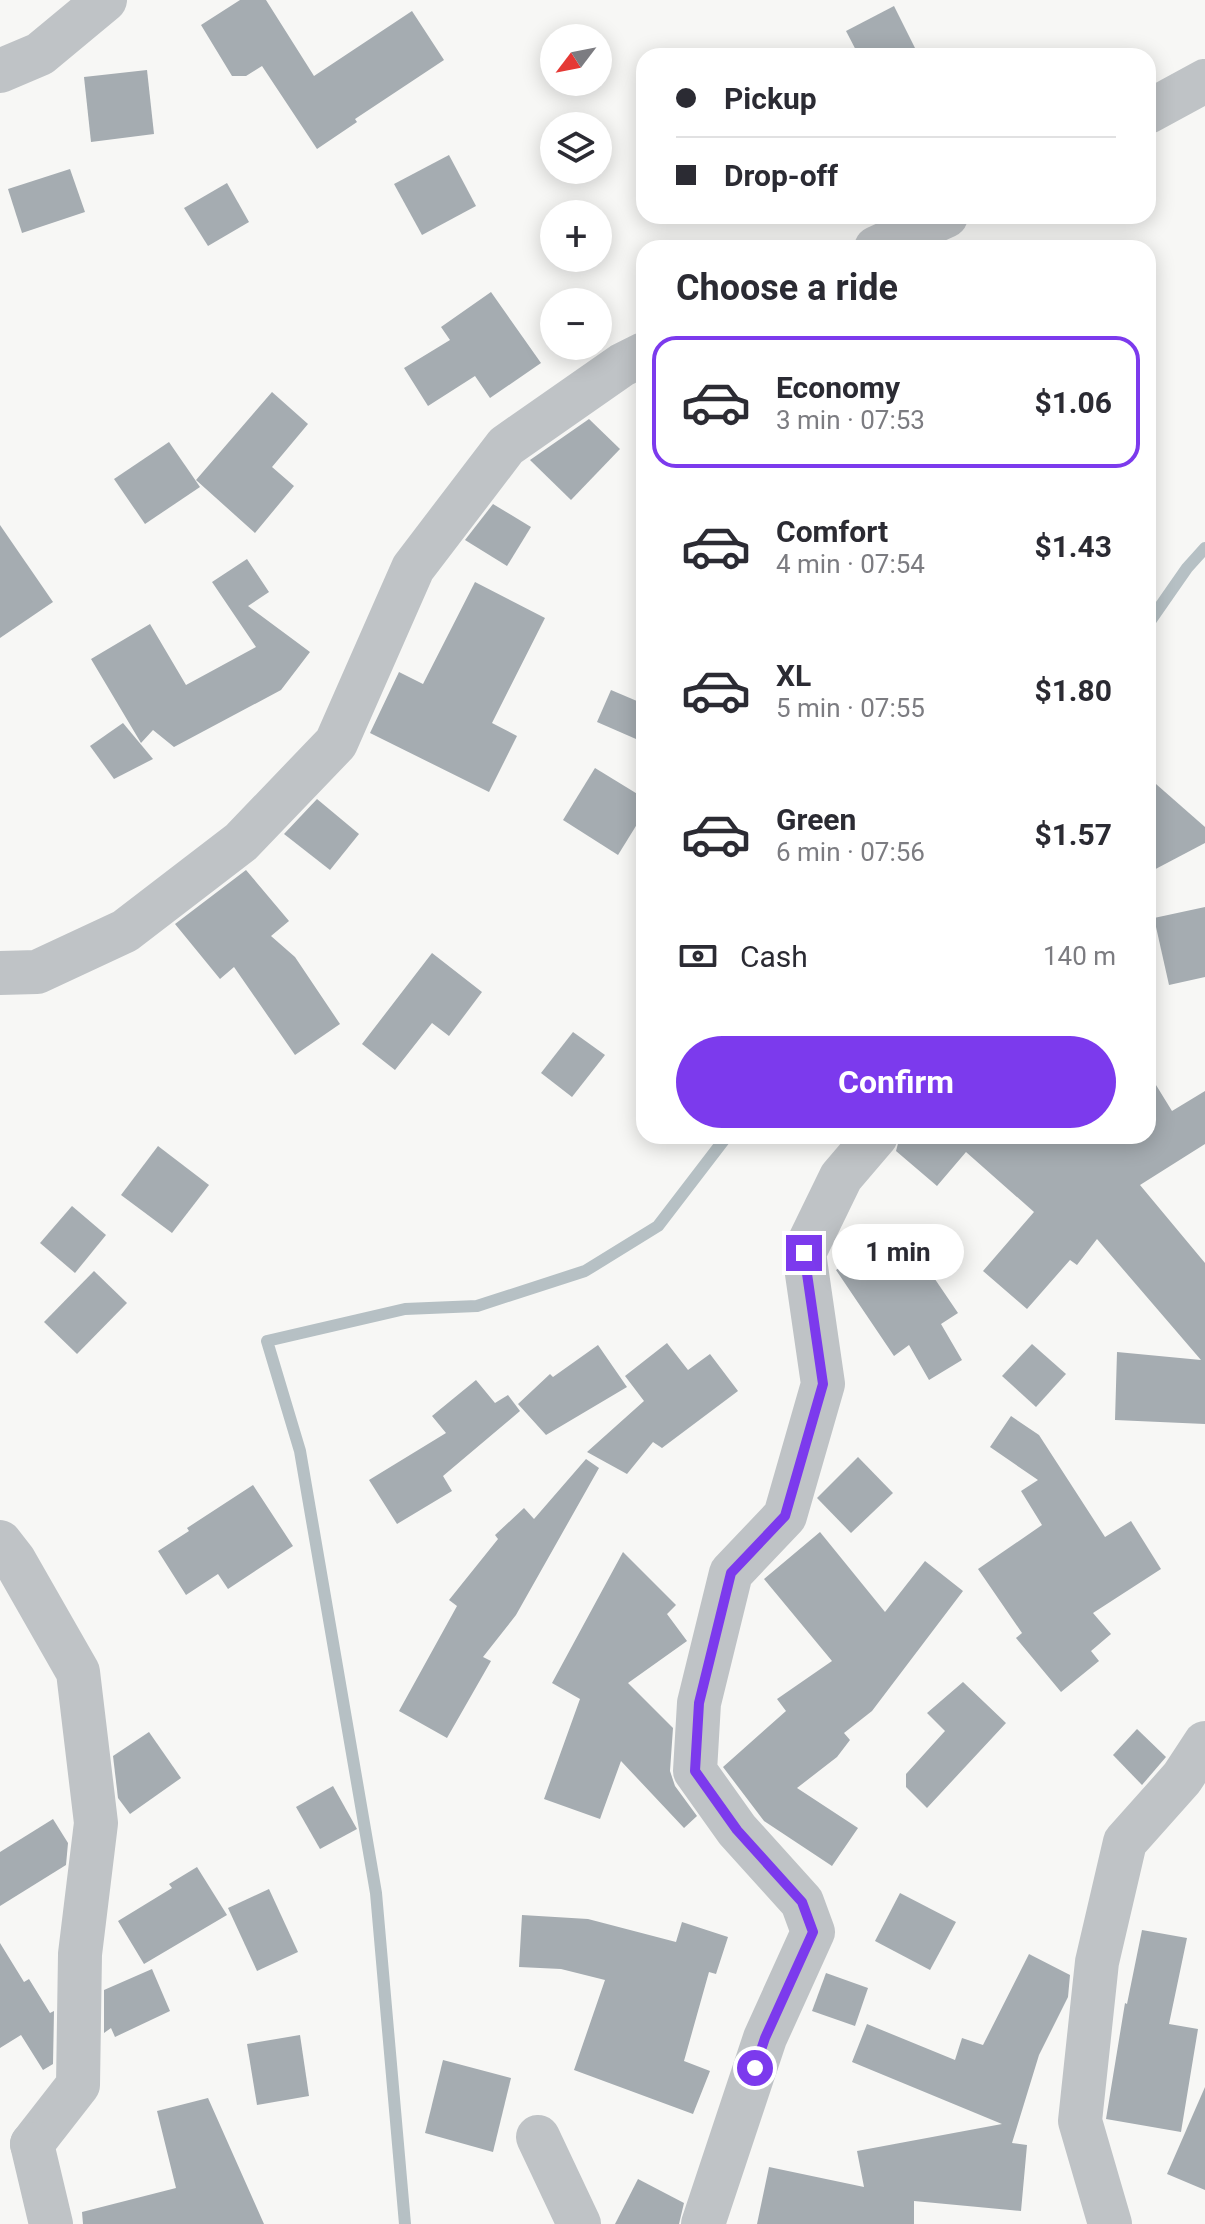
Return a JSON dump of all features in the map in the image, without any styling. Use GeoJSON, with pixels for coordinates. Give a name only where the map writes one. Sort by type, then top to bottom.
{"type":"FeatureCollection","features":[{"type":"Feature","properties":{"kind":"street"},"geometry":{"type":"LineString","coordinates":[[0,71],[40,54],[105,0]]}},
{"type":"Feature","properties":{"kind":"street"},"geometry":{"type":"LineString","coordinates":[[1156,108],[1205,81]]}},
{"type":"Feature","properties":{"kind":"street"},"geometry":{"type":"LineString","coordinates":[[894,240],[928,224]]}},
{"type":"Feature","properties":{"kind":"street"},"geometry":{"type":"LineString","coordinates":[[0,973],[37,972],[125,931],[241,842],[336,743],[413,568],[506,446],[636,358]]}},
{"type":"Feature","properties":{"kind":"street"},"geometry":{"type":"LineString","coordinates":[[703,2224],[765,2038],[813,1932],[802,1902],[737,1830],[695,1771],[699,1703],[731,1573],[785,1516],[823,1384],[804,1253],[841,1177],[869,1144]]}},
{"type":"Feature","properties":{"kind":"street"},"geometry":{"type":"LineString","coordinates":[[0,1542],[14,1560],[78,1672],[96,1823],[80,1954],[78,2085],[16,2144],[51,2224]]}},
{"type":"Feature","properties":{"kind":"street"},"geometry":{"type":"LineString","coordinates":[[1110,2224],[1080,2121],[1097,1962],[1125,1842],[1182,1778],[1205,1743]]}},
{"type":"Feature","properties":{"kind":"street"},"geometry":{"type":"LineString","coordinates":[[538,2137],[579,2224]]}},
{"type":"Feature","properties":{"kind":"building"},"geometry":{"type":"Polygon","coordinates":[[[240,0],[266,0],[314,76],[412,11],[444,60],[355,119],[357,122],[317,149],[262,66],[246,76],[232,76],[201,25],[240,0]]]}},
{"type":"Feature","properties":{"kind":"building"},"geometry":{"type":"Polygon","coordinates":[[[894,6],[915,48],[855,48],[846,31],[894,6]]]}},
{"type":"Feature","properties":{"kind":"building"},"geometry":{"type":"Polygon","coordinates":[[[147,70],[154,134],[91,142],[84,77],[147,70]]]}},
{"type":"Feature","properties":{"kind":"building"},"geometry":{"type":"Polygon","coordinates":[[[449,155],[476,206],[422,235],[394,184],[449,155]]]}},
{"type":"Feature","properties":{"kind":"building"},"geometry":{"type":"Polygon","coordinates":[[[70,169],[85,212],[22,233],[8,189],[70,169]]]}},
{"type":"Feature","properties":{"kind":"building"},"geometry":{"type":"Polygon","coordinates":[[[227,183],[249,222],[208,246],[184,208],[227,183]]]}},
{"type":"Feature","properties":{"kind":"building"},"geometry":{"type":"Polygon","coordinates":[[[491,292],[541,363],[490,398],[475,376],[428,406],[404,368],[450,340],[441,327],[491,292]]]}},
{"type":"Feature","properties":{"kind":"building"},"geometry":{"type":"Polygon","coordinates":[[[272,392],[308,424],[272,467],[294,486],[255,533],[196,480],[272,392]]]}},
{"type":"Feature","properties":{"kind":"building"},"geometry":{"type":"Polygon","coordinates":[[[589,419],[620,449],[571,500],[530,460],[589,419]]]}},
{"type":"Feature","properties":{"kind":"building"},"geometry":{"type":"Polygon","coordinates":[[[169,442],[200,487],[145,524],[114,479],[169,442]]]}},
{"type":"Feature","properties":{"kind":"building"},"geometry":{"type":"Polygon","coordinates":[[[493,504],[531,527],[507,566],[465,540],[493,504]]]}},
{"type":"Feature","properties":{"kind":"building"},"geometry":{"type":"Polygon","coordinates":[[[0,525],[53,602],[0,638],[0,525]]]}},
{"type":"Feature","properties":{"kind":"building"},"geometry":{"type":"Polygon","coordinates":[[[247,559],[269,592],[248,606],[310,652],[281,690],[174,747],[153,730],[141,743],[91,659],[150,624],[186,685],[256,647],[212,582],[247,559]]]}},
{"type":"Feature","properties":{"kind":"building"},"geometry":{"type":"Polygon","coordinates":[[[475,582],[545,618],[492,723],[517,736],[489,792],[370,733],[399,672],[423,684],[475,582]]]}},
{"type":"Feature","properties":{"kind":"building"},"geometry":{"type":"Polygon","coordinates":[[[611,690],[636,701],[636,739],[597,722],[611,690]]]}},
{"type":"Feature","properties":{"kind":"building"},"geometry":{"type":"Polygon","coordinates":[[[123,723],[153,759],[114,779],[90,746],[123,723]]]}},
{"type":"Feature","properties":{"kind":"building"},"geometry":{"type":"Polygon","coordinates":[[[595,768],[636,793],[636,826],[618,855],[563,820],[595,768]]]}},
{"type":"Feature","properties":{"kind":"building"},"geometry":{"type":"Polygon","coordinates":[[[1156,784],[1205,827],[1205,843],[1156,869],[1156,784]]]}},
{"type":"Feature","properties":{"kind":"building"},"geometry":{"type":"Polygon","coordinates":[[[317,799],[359,834],[330,870],[284,834],[317,799]]]}},
{"type":"Feature","properties":{"kind":"building"},"geometry":{"type":"Polygon","coordinates":[[[246,870],[289,921],[271,936],[295,957],[340,1024],[295,1055],[234,967],[220,979],[175,924],[246,870]]]}},
{"type":"Feature","properties":{"kind":"building"},"geometry":{"type":"Polygon","coordinates":[[[1205,907],[1205,977],[1169,985],[1156,918],[1205,907]]]}},
{"type":"Feature","properties":{"kind":"building"},"geometry":{"type":"Polygon","coordinates":[[[432,953],[482,992],[449,1036],[432,1023],[395,1070],[362,1044],[432,953]]]}},
{"type":"Feature","properties":{"kind":"building"},"geometry":{"type":"Polygon","coordinates":[[[573,1032],[605,1055],[572,1097],[541,1073],[573,1032]]]}},
{"type":"Feature","properties":{"kind":"building"},"geometry":{"type":"Polygon","coordinates":[[[1156,1085],[1172,1111],[1205,1091],[1205,1144],[1140,1185],[1205,1263],[1205,1424],[1115,1420],[1117,1352],[1201,1360],[1097,1239],[1077,1265],[1070,1260],[1027,1309],[983,1271],[1034,1212],[966,1152],[937,1186],[896,1151],[898,1144],[1156,1144],[1156,1085]]]}},
{"type":"Feature","properties":{"kind":"building"},"geometry":{"type":"Polygon","coordinates":[[[158,1146],[209,1185],[172,1233],[121,1195],[158,1146]]]}},
{"type":"Feature","properties":{"kind":"building"},"geometry":{"type":"Polygon","coordinates":[[[72,1206],[106,1235],[75,1273],[40,1243],[72,1206]]]}},
{"type":"Feature","properties":{"kind":"building"},"geometry":{"type":"Polygon","coordinates":[[[886,1236],[911,1273],[924,1263],[958,1313],[941,1324],[962,1360],[929,1380],[909,1345],[894,1356],[836,1270],[886,1236]]]}},
{"type":"Feature","properties":{"kind":"building"},"geometry":{"type":"Polygon","coordinates":[[[94,1271],[127,1303],[77,1354],[44,1322],[94,1271]]]}},
{"type":"Feature","properties":{"kind":"building"},"geometry":{"type":"Polygon","coordinates":[[[667,1343],[688,1370],[710,1354],[738,1391],[662,1448],[653,1442],[627,1474],[587,1452],[644,1401],[625,1376],[667,1343]]]}},
{"type":"Feature","properties":{"kind":"building"},"geometry":{"type":"Polygon","coordinates":[[[1032,1344],[1066,1374],[1036,1407],[1002,1376],[1032,1344]]]}},
{"type":"Feature","properties":{"kind":"building"},"geometry":{"type":"Polygon","coordinates":[[[598,1345],[627,1387],[546,1435],[518,1404],[550,1374],[553,1377],[598,1345]]]}},
{"type":"Feature","properties":{"kind":"building"},"geometry":{"type":"Polygon","coordinates":[[[476,1380],[495,1403],[508,1395],[520,1411],[443,1476],[452,1491],[397,1524],[369,1480],[446,1433],[432,1416],[476,1380]]]}},
{"type":"Feature","properties":{"kind":"building"},"geometry":{"type":"Polygon","coordinates":[[[1011,1416],[1039,1435],[1105,1537],[1131,1521],[1161,1569],[1093,1613],[1111,1634],[1091,1651],[1099,1661],[1061,1692],[1016,1638],[1022,1633],[978,1569],[1042,1525],[1021,1491],[1038,1480],[990,1447],[1011,1416]]]}},
{"type":"Feature","properties":{"kind":"building"},"geometry":{"type":"Polygon","coordinates":[[[858,1457],[893,1493],[851,1533],[817,1498],[858,1457]]]}},
{"type":"Feature","properties":{"kind":"building"},"geometry":{"type":"Polygon","coordinates":[[[586,1459],[599,1468],[516,1615],[483,1657],[491,1661],[447,1738],[399,1711],[457,1606],[449,1600],[498,1539],[495,1535],[524,1508],[534,1519],[586,1459]]]}},
{"type":"Feature","properties":{"kind":"building"},"geometry":{"type":"Polygon","coordinates":[[[253,1485],[293,1546],[228,1589],[218,1574],[186,1595],[158,1551],[253,1485]]]}},
{"type":"Feature","properties":{"kind":"building"},"geometry":{"type":"Polygon","coordinates":[[[820,1532],[885,1612],[925,1561],[963,1591],[872,1711],[844,1733],[850,1740],[837,1757],[797,1788],[858,1828],[832,1866],[764,1821],[723,1767],[786,1711],[777,1699],[832,1661],[764,1579],[820,1532]]]}},
{"type":"Feature","properties":{"kind":"building"},"geometry":{"type":"Polygon","coordinates":[[[623,1552],[676,1605],[667,1614],[687,1641],[628,1683],[673,1728],[670,1771],[675,1786],[697,1816],[684,1828],[621,1761],[600,1819],[544,1799],[580,1699],[552,1683],[623,1552]]]}},
{"type":"Feature","properties":{"kind":"building"},"geometry":{"type":"Polygon","coordinates":[[[963,1682],[1006,1723],[927,1808],[906,1787],[906,1774],[945,1731],[927,1713],[963,1682]]]}},
{"type":"Feature","properties":{"kind":"building"},"geometry":{"type":"Polygon","coordinates":[[[1137,1729],[1166,1757],[1142,1785],[1113,1755],[1137,1729]]]}},
{"type":"Feature","properties":{"kind":"building"},"geometry":{"type":"Polygon","coordinates":[[[149,1732],[181,1778],[130,1814],[118,1798],[113,1756],[149,1732]]]}},
{"type":"Feature","properties":{"kind":"building"},"geometry":{"type":"Polygon","coordinates":[[[333,1786],[357,1829],[320,1849],[296,1807],[333,1786]]]}},
{"type":"Feature","properties":{"kind":"building"},"geometry":{"type":"Polygon","coordinates":[[[53,1819],[68,1843],[66,1865],[0,1906],[0,1852],[53,1819]]]}},
{"type":"Feature","properties":{"kind":"building"},"geometry":{"type":"Polygon","coordinates":[[[197,1867],[227,1915],[144,1964],[118,1921],[172,1888],[169,1884],[197,1867]]]}},
{"type":"Feature","properties":{"kind":"building"},"geometry":{"type":"Polygon","coordinates":[[[269,1889],[298,1952],[257,1971],[228,1908],[269,1889]]]}},
{"type":"Feature","properties":{"kind":"building"},"geometry":{"type":"Polygon","coordinates":[[[900,1893],[956,1922],[930,1970],[875,1941],[900,1893]]]}},
{"type":"Feature","properties":{"kind":"building"},"geometry":{"type":"Polygon","coordinates":[[[522,1915],[588,1919],[676,1942],[682,1922],[728,1937],[716,1974],[709,1972],[684,2061],[710,2071],[693,2114],[574,2070],[605,1980],[561,1969],[519,1967],[522,1915]]]}},
{"type":"Feature","properties":{"kind":"building"},"geometry":{"type":"Polygon","coordinates":[[[1142,1930],[1187,1938],[1169,2024],[1198,2029],[1181,2132],[1106,2119],[1125,2003],[1142,1930]]]}},
{"type":"Feature","properties":{"kind":"building"},"geometry":{"type":"Polygon","coordinates":[[[0,1943],[24,1982],[29,1979],[50,2013],[54,2011],[53,2064],[43,2070],[21,2035],[0,2048],[0,1943]]]}},
{"type":"Feature","properties":{"kind":"building"},"geometry":{"type":"Polygon","coordinates":[[[1029,1954],[1070,1975],[1068,1997],[1039,2055],[1012,2143],[1027,2145],[1021,2211],[914,2201],[914,2224],[757,2224],[769,2167],[864,2187],[857,2151],[1002,2124],[852,2062],[867,2024],[955,2060],[962,2038],[983,2045],[1029,1954]]]}},
{"type":"Feature","properties":{"kind":"building"},"geometry":{"type":"Polygon","coordinates":[[[152,1969],[170,2011],[115,2037],[111,2028],[104,2033],[104,1990],[152,1969]]]}},
{"type":"Feature","properties":{"kind":"building"},"geometry":{"type":"Polygon","coordinates":[[[826,1973],[868,1988],[855,2026],[812,2011],[826,1973]]]}},
{"type":"Feature","properties":{"kind":"building"},"geometry":{"type":"Polygon","coordinates":[[[300,2035],[309,2096],[257,2105],[247,2044],[300,2035]]]}},
{"type":"Feature","properties":{"kind":"building"},"geometry":{"type":"Polygon","coordinates":[[[443,2060],[511,2078],[493,2152],[425,2133],[443,2060]]]}},
{"type":"Feature","properties":{"kind":"building"},"geometry":{"type":"Polygon","coordinates":[[[1205,2087],[1205,2190],[1167,2174],[1205,2087]]]}},
{"type":"Feature","properties":{"kind":"building"},"geometry":{"type":"Polygon","coordinates":[[[208,2098],[264,2224],[83,2224],[82,2212],[176,2188],[157,2111],[208,2098]]]}},
{"type":"Feature","properties":{"kind":"building"},"geometry":{"type":"Polygon","coordinates":[[[638,2179],[684,2203],[679,2224],[615,2224],[638,2179]]]}},
{"type":"Feature","properties":{"kind":"waterway"},"geometry":{"type":"LineString","coordinates":[[1156,613],[1205,548]]}},
{"type":"Feature","properties":{"kind":"waterway"},"geometry":{"type":"LineString","coordinates":[[405,2224],[376,1893],[300,1451],[267,1341],[405,1309],[477,1306],[585,1271],[658,1226],[721,1144]]}},
{"type":"Feature","properties":{"kind":"route"},"geometry":{"type":"LineString","coordinates":[[755,2068],[765,2038],[813,1932],[802,1902],[737,1830],[695,1771],[699,1703],[731,1573],[785,1516],[823,1384],[804,1253]]}}]}
